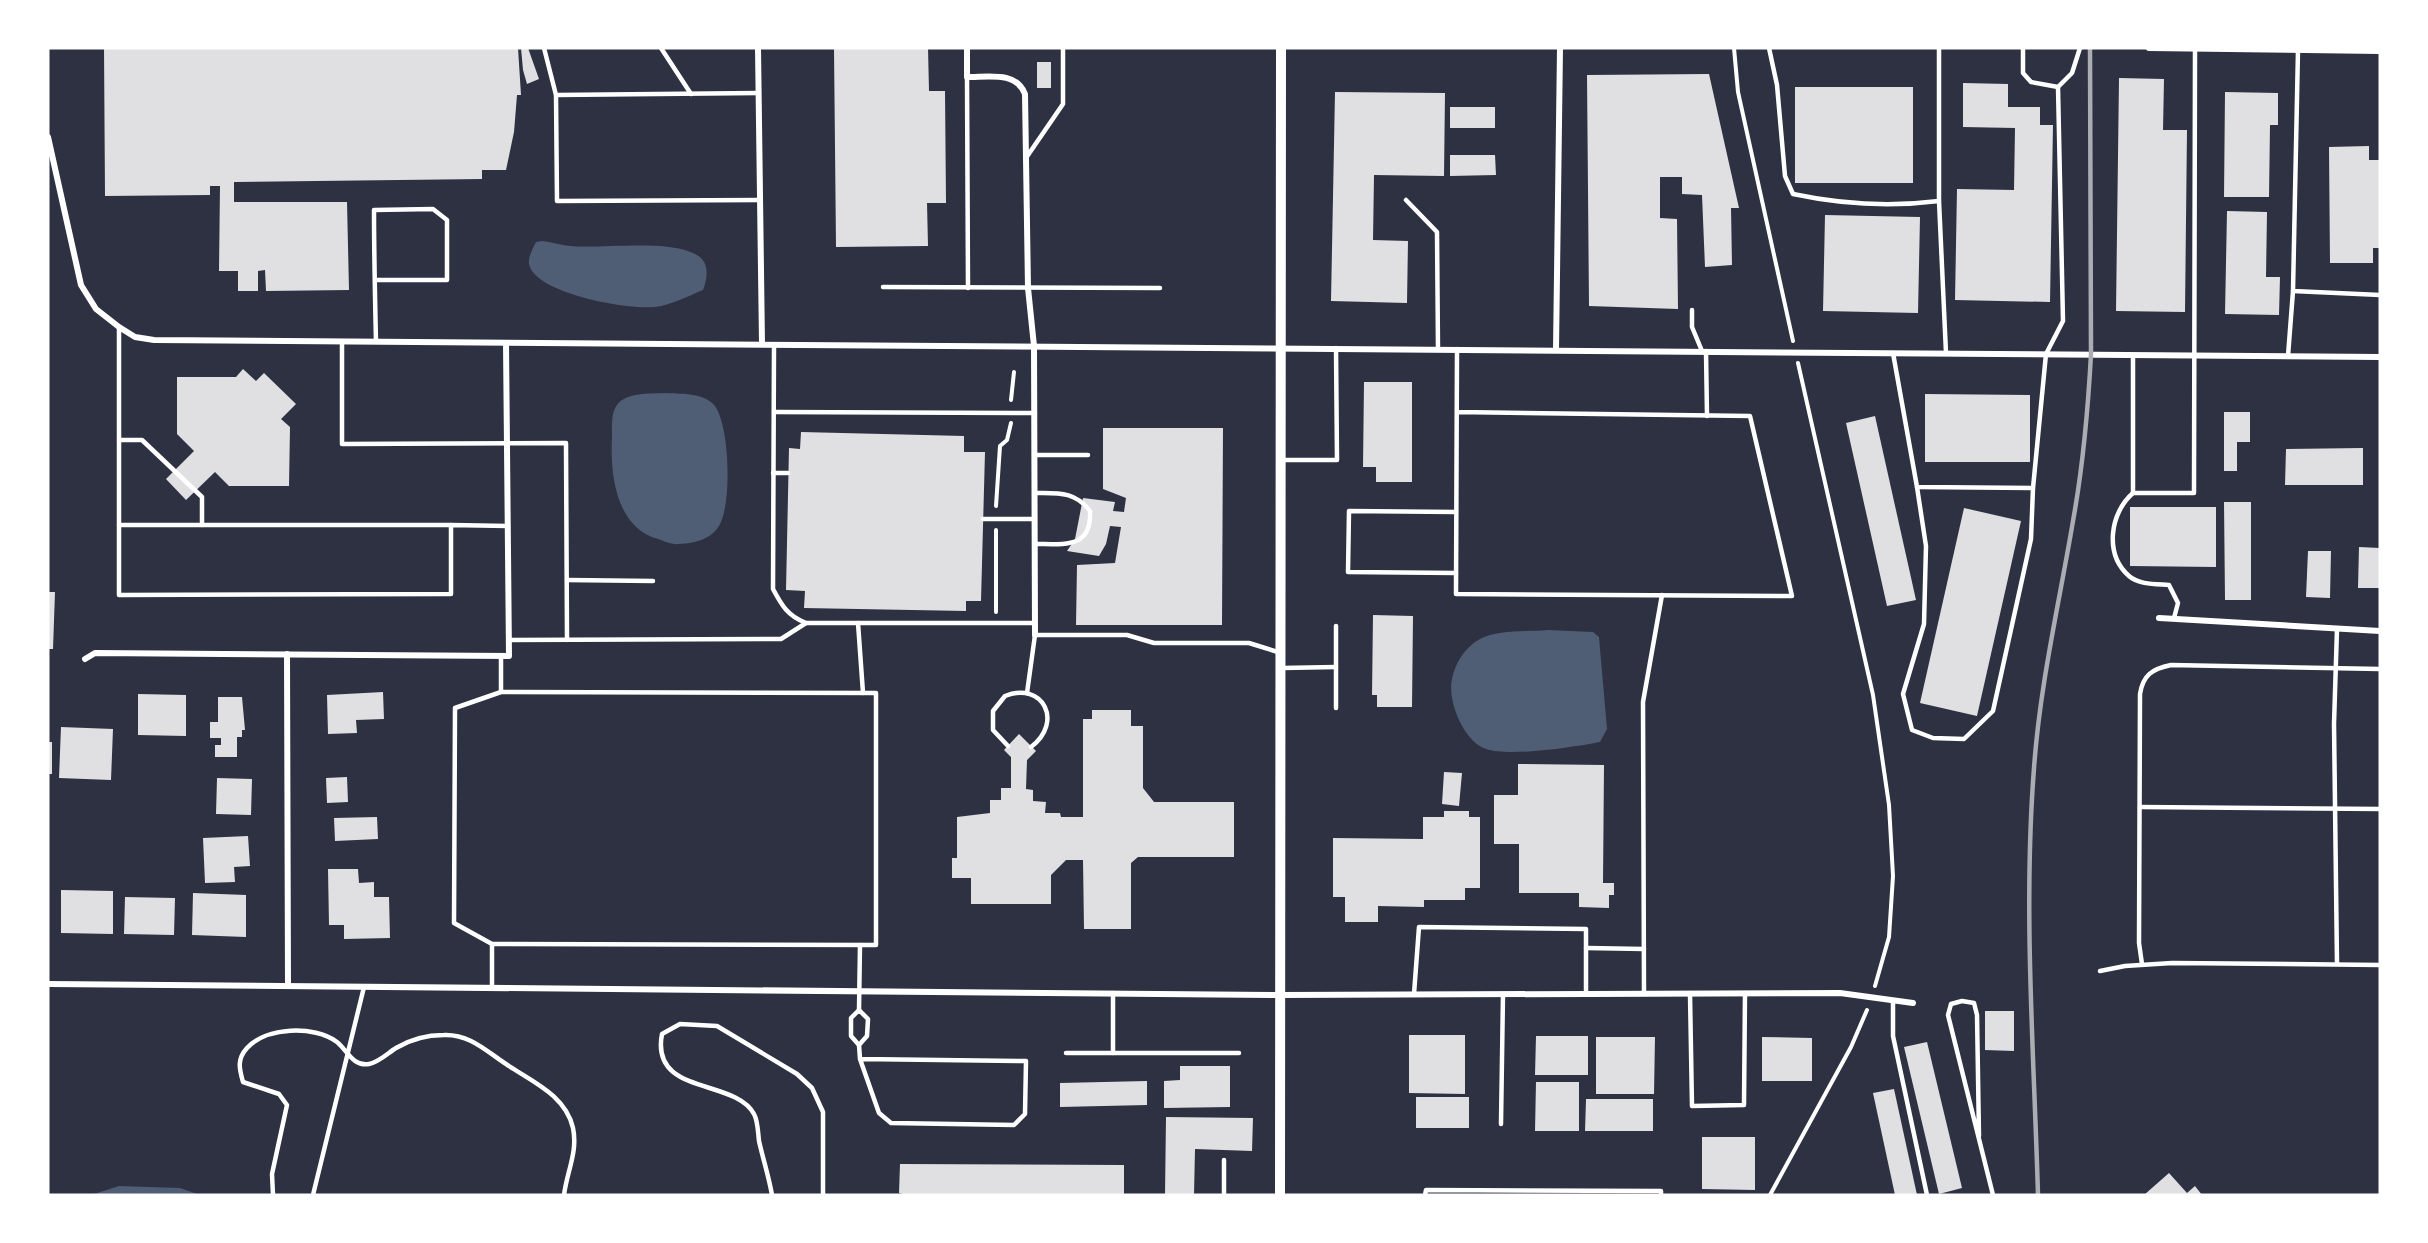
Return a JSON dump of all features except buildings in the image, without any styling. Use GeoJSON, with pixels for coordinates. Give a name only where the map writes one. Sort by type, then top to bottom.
{"type":"FeatureCollection","features":[{"type":"Feature","properties":{"kind":"street"},"geometry":{"type":"LineString","coordinates":[[758,48],[762,344]]}},
{"type":"Feature","properties":{"kind":"street"},"geometry":{"type":"LineString","coordinates":[[967,48],[967,77],[1011,78],[1021,84],[1025,94],[1028,288],[1034,346],[1035,635]]}},
{"type":"Feature","properties":{"kind":"street"},"geometry":{"type":"LineString","coordinates":[[1280,1195],[1281,48]]}},
{"type":"Feature","properties":{"kind":"street"},"geometry":{"type":"LineString","coordinates":[[1556,350],[1560,48]]}},
{"type":"Feature","properties":{"kind":"street"},"geometry":{"type":"LineString","coordinates":[[2149,48],[2380,51]]}},
{"type":"Feature","properties":{"kind":"street"},"geometry":{"type":"LineString","coordinates":[[48,137],[81,285],[96,309],[119,327],[135,337],[154,340],[2380,357]]}},
{"type":"Feature","properties":{"kind":"street"},"geometry":{"type":"LineString","coordinates":[[85,659],[95,653],[509,656],[507,343]]}},
{"type":"Feature","properties":{"kind":"street"},"geometry":{"type":"LineString","coordinates":[[2159,618],[2380,631]]}},
{"type":"Feature","properties":{"kind":"street"},"geometry":{"type":"LineString","coordinates":[[287,654],[288,986]]}},
{"type":"Feature","properties":{"kind":"street"},"geometry":{"type":"LineString","coordinates":[[48,984],[1280,995],[1840,993],[1913,1003]]}},
{"type":"Feature","properties":{"kind":"lane"},"geometry":{"type":"LineString","coordinates":[[544,48],[556,95],[557,201],[760,200]]}},
{"type":"Feature","properties":{"kind":"lane"},"geometry":{"type":"LineString","coordinates":[[661,48],[691,94]]}},
{"type":"Feature","properties":{"kind":"lane"},"geometry":{"type":"LineString","coordinates":[[1026,158],[1063,104],[1063,48]]}},
{"type":"Feature","properties":{"kind":"lane"},"geometry":{"type":"LineString","coordinates":[[1769,48],[1777,85],[1785,176],[1793,194],[1829,202],[1917,204],[1939,201]]}},
{"type":"Feature","properties":{"kind":"lane"},"geometry":{"type":"LineString","coordinates":[[1939,48],[1939,201],[1946,353]]}},
{"type":"Feature","properties":{"kind":"lane"},"geometry":{"type":"LineString","coordinates":[[2023,48],[2023,73],[2031,82],[2058,87]]}},
{"type":"Feature","properties":{"kind":"lane"},"geometry":{"type":"LineString","coordinates":[[1893,353],[1926,546],[1924,624],[1903,694],[1912,730],[1933,738],[1964,739],[1992,711],[2031,539],[2033,488],[2046,354],[2063,321],[2058,87],[2072,73],[2080,48]]}},
{"type":"Feature","properties":{"kind":"lane"},"geometry":{"type":"LineString","coordinates":[[2175,618],[2178,603],[2169,585],[2150,584],[2130,577],[2117,561],[2112,534],[2121,504],[2133,493],[2194,493],[2195,49]]}},
{"type":"Feature","properties":{"kind":"lane"},"geometry":{"type":"LineString","coordinates":[[2288,356],[2293,291],[2298,50]]}},
{"type":"Feature","properties":{"kind":"lane"},"geometry":{"type":"LineString","coordinates":[[967,77],[968,288]]}},
{"type":"Feature","properties":{"kind":"lane"},"geometry":{"type":"LineString","coordinates":[[556,95],[759,93]]}},
{"type":"Feature","properties":{"kind":"lane"},"geometry":{"type":"LineString","coordinates":[[1406,200],[1437,232],[1438,349]]}},
{"type":"Feature","properties":{"kind":"lane"},"geometry":{"type":"LineString","coordinates":[[375,280],[447,280],[447,220],[433,209],[374,210],[375,280],[376,342]]}},
{"type":"Feature","properties":{"kind":"lane"},"geometry":{"type":"LineString","coordinates":[[883,287],[1160,288]]}},
{"type":"Feature","properties":{"kind":"lane"},"geometry":{"type":"LineString","coordinates":[[2293,291],[2380,295]]}},
{"type":"Feature","properties":{"kind":"lane"},"geometry":{"type":"LineString","coordinates":[[1692,310],[1692,327],[1704,351],[1707,416]]}},
{"type":"Feature","properties":{"kind":"lane"},"geometry":{"type":"LineString","coordinates":[[119,327],[120,595],[451,594],[451,525]]}},
{"type":"Feature","properties":{"kind":"lane"},"geometry":{"type":"LineString","coordinates":[[342,342],[342,444],[566,443],[567,640]]}},
{"type":"Feature","properties":{"kind":"lane"},"geometry":{"type":"LineString","coordinates":[[774,345],[773,589],[784,610],[794,618],[806,623],[1035,623]]}},
{"type":"Feature","properties":{"kind":"lane"},"geometry":{"type":"LineString","coordinates":[[1281,460],[1337,460],[1336,348]]}},
{"type":"Feature","properties":{"kind":"lane"},"geometry":{"type":"LineString","coordinates":[[1457,349],[1456,594],[1792,596],[1750,416],[1457,412]]}},
{"type":"Feature","properties":{"kind":"lane"},"geometry":{"type":"LineString","coordinates":[[2133,355],[2133,493]]}},
{"type":"Feature","properties":{"kind":"lane"},"geometry":{"type":"LineString","coordinates":[[774,412],[1035,413]]}},
{"type":"Feature","properties":{"kind":"lane"},"geometry":{"type":"LineString","coordinates":[[119,440],[142,440],[202,497],[201,525]]}},
{"type":"Feature","properties":{"kind":"lane"},"geometry":{"type":"LineString","coordinates":[[1035,455],[1088,455]]}},
{"type":"Feature","properties":{"kind":"lane"},"geometry":{"type":"LineString","coordinates":[[773,473],[788,473]]}},
{"type":"Feature","properties":{"kind":"lane"},"geometry":{"type":"LineString","coordinates":[[1917,487],[2033,488]]}},
{"type":"Feature","properties":{"kind":"lane"},"geometry":{"type":"LineString","coordinates":[[1035,493],[1067,494],[1077,497],[1090,511],[1091,520],[1090,529],[1084,537],[1075,542],[1035,544]]}},
{"type":"Feature","properties":{"kind":"lane"},"geometry":{"type":"LineString","coordinates":[[1456,512],[1349,511],[1348,572],[1456,573]]}},
{"type":"Feature","properties":{"kind":"lane"},"geometry":{"type":"LineString","coordinates":[[983,519],[1035,519]]}},
{"type":"Feature","properties":{"kind":"lane"},"geometry":{"type":"LineString","coordinates":[[119,525],[508,525]]}},
{"type":"Feature","properties":{"kind":"lane"},"geometry":{"type":"LineString","coordinates":[[567,580],[653,581]]}},
{"type":"Feature","properties":{"kind":"lane"},"geometry":{"type":"LineString","coordinates":[[1644,994],[1643,702],[1662,595]]}},
{"type":"Feature","properties":{"kind":"lane"},"geometry":{"type":"LineString","coordinates":[[509,640],[781,639],[806,623]]}},
{"type":"Feature","properties":{"kind":"lane"},"geometry":{"type":"LineString","coordinates":[[858,623],[863,693]]}},
{"type":"Feature","properties":{"kind":"lane"},"geometry":{"type":"LineString","coordinates":[[1336,626],[1336,708]]}},
{"type":"Feature","properties":{"kind":"lane"},"geometry":{"type":"LineString","coordinates":[[2337,629],[2335,808],[2337,963]]}},
{"type":"Feature","properties":{"kind":"lane"},"geometry":{"type":"LineString","coordinates":[[1027,693],[1035,635],[1127,635],[1155,643],[1249,643],[1281,653]]}},
{"type":"Feature","properties":{"kind":"lane"},"geometry":{"type":"LineString","coordinates":[[501,656],[501,692]]}},
{"type":"Feature","properties":{"kind":"lane"},"geometry":{"type":"LineString","coordinates":[[2142,964],[2139,943],[2140,694],[2147,675],[2157,668],[2171,665],[2380,669]]}},
{"type":"Feature","properties":{"kind":"lane"},"geometry":{"type":"LineString","coordinates":[[1281,668],[1336,667]]}},
{"type":"Feature","properties":{"kind":"lane"},"geometry":{"type":"LineString","coordinates":[[501,692],[876,693],[876,945],[492,944],[454,923],[455,708],[501,692]]}},
{"type":"Feature","properties":{"kind":"lane"},"geometry":{"type":"LineString","coordinates":[[1008,746],[993,730],[993,711],[1005,696],[1014,692],[1027,693],[1040,699],[1048,715],[1045,733],[1031,747]]}},
{"type":"Feature","properties":{"kind":"lane"},"geometry":{"type":"LineString","coordinates":[[2140,807],[2380,809]]}},
{"type":"Feature","properties":{"kind":"lane"},"geometry":{"type":"LineString","coordinates":[[1414,994],[1419,927],[1586,929],[1586,994]]}},
{"type":"Feature","properties":{"kind":"lane"},"geometry":{"type":"LineString","coordinates":[[492,944],[492,988]]}},
{"type":"Feature","properties":{"kind":"lane"},"geometry":{"type":"LineString","coordinates":[[860,945],[859,1010],[851,1018],[851,1036],[859,1045],[860,1059],[879,1113],[891,1123],[1014,1125],[1025,1114],[1026,1061],[860,1059]]}},
{"type":"Feature","properties":{"kind":"lane"},"geometry":{"type":"LineString","coordinates":[[1586,948],[1644,948]]}},
{"type":"Feature","properties":{"kind":"lane"},"geometry":{"type":"LineString","coordinates":[[2100,971],[2142,964],[2337,963],[2380,965]]}},
{"type":"Feature","properties":{"kind":"lane"},"geometry":{"type":"LineString","coordinates":[[313,1195],[364,987]]}},
{"type":"Feature","properties":{"kind":"lane"},"geometry":{"type":"LineString","coordinates":[[1113,993],[1113,1053]]}},
{"type":"Feature","properties":{"kind":"lane"},"geometry":{"type":"LineString","coordinates":[[1690,994],[1692,1106],[1744,1105],[1745,993]]}},
{"type":"Feature","properties":{"kind":"lane"},"geometry":{"type":"LineString","coordinates":[[1501,1124],[1503,994]]}},
{"type":"Feature","properties":{"kind":"lane"},"geometry":{"type":"LineString","coordinates":[[1893,1001],[1893,1036],[1927,1195]]}},
{"type":"Feature","properties":{"kind":"lane"},"geometry":{"type":"LineString","coordinates":[[1979,1136],[1977,1015],[1974,1003],[1962,1001],[1951,1004],[1948,1015],[1993,1195]]}},
{"type":"Feature","properties":{"kind":"lane"},"geometry":{"type":"LineString","coordinates":[[859,1010],[868,1019],[867,1036],[859,1045]]}},
{"type":"Feature","properties":{"kind":"lane"},"geometry":{"type":"LineString","coordinates":[[772,1195],[755,1114],[744,1102],[696,1085],[673,1071],[663,1057],[660,1045],[662,1034],[670,1028],[680,1024],[717,1026],[797,1074],[812,1088],[824,1112],[823,1195]]}},
{"type":"Feature","properties":{"kind":"lane"},"geometry":{"type":"LineString","coordinates":[[273,1195],[272,1174],[286,1105],[279,1094],[243,1082],[239,1067],[241,1055],[252,1042],[274,1032],[305,1031],[337,1042],[357,1064],[367,1064],[420,1038],[447,1035],[471,1040],[495,1054],[507,1065],[546,1088],[565,1110],[572,1126],[575,1151],[564,1195]]}},
{"type":"Feature","properties":{"kind":"lane"},"geometry":{"type":"LineString","coordinates":[[1066,1053],[1239,1053]]}},
{"type":"Feature","properties":{"kind":"lane"},"geometry":{"type":"LineString","coordinates":[[1224,1160],[1224,1195]]}},
{"type":"Feature","properties":{"kind":"lane"},"geometry":{"type":"LineString","coordinates":[[1425,1195],[1426,1190],[1437,1190],[1661,1191],[1660,1195]]}},
{"type":"Feature","properties":{"kind":"path"},"geometry":{"type":"LineString","coordinates":[[1734,48],[1738,92],[1873,695],[1889,805],[1893,876],[1889,937],[1872,998],[1851,1047],[1770,1195]]}},
{"type":"Feature","properties":{"kind":"path"},"geometry":{"type":"LineString","coordinates":[[1011,400],[1014,372]]}},
{"type":"Feature","properties":{"kind":"path"},"geometry":{"type":"LineString","coordinates":[[996,506],[1000,446],[1007,440],[1011,422]]}},
{"type":"Feature","properties":{"kind":"path"},"geometry":{"type":"LineString","coordinates":[[996,529],[996,612]]}},
{"type":"Feature","properties":{"kind":"water"},"geometry":{"type":"Polygon","coordinates":[[[536,242],[583,247],[652,246],[683,249],[700,257],[703,261],[707,275],[705,285],[703,290],[655,307],[625,306],[584,298],[565,292],[535,275],[529,264],[529,258],[536,242]]]}},
{"type":"Feature","properties":{"kind":"water"},"geometry":{"type":"Polygon","coordinates":[[[664,393],[698,396],[710,401],[720,416],[724,431],[728,466],[723,516],[719,526],[711,535],[691,543],[671,543],[644,533],[632,523],[624,511],[614,482],[612,420],[615,408],[621,401],[632,396],[664,393]]]}},
{"type":"Feature","properties":{"kind":"water"},"geometry":{"type":"Polygon","coordinates":[[[1548,630],[1593,632],[1599,637],[1607,729],[1600,742],[1526,752],[1496,751],[1478,745],[1464,730],[1452,698],[1452,679],[1462,656],[1475,642],[1487,636],[1504,632],[1548,630]]]}},
{"type":"Feature","properties":{"kind":"water"},"geometry":{"type":"Polygon","coordinates":[[[119,1186],[180,1188],[200,1195],[91,1195],[119,1186]]]}},
{"type":"Feature","properties":{"kind":"railway"},"geometry":{"type":"LineString","coordinates":[[2038,1195],[2029,928],[2031,821],[2041,706],[2050,644],[2077,500],[2088,396],[2091,354],[2090,48]]}}]}
